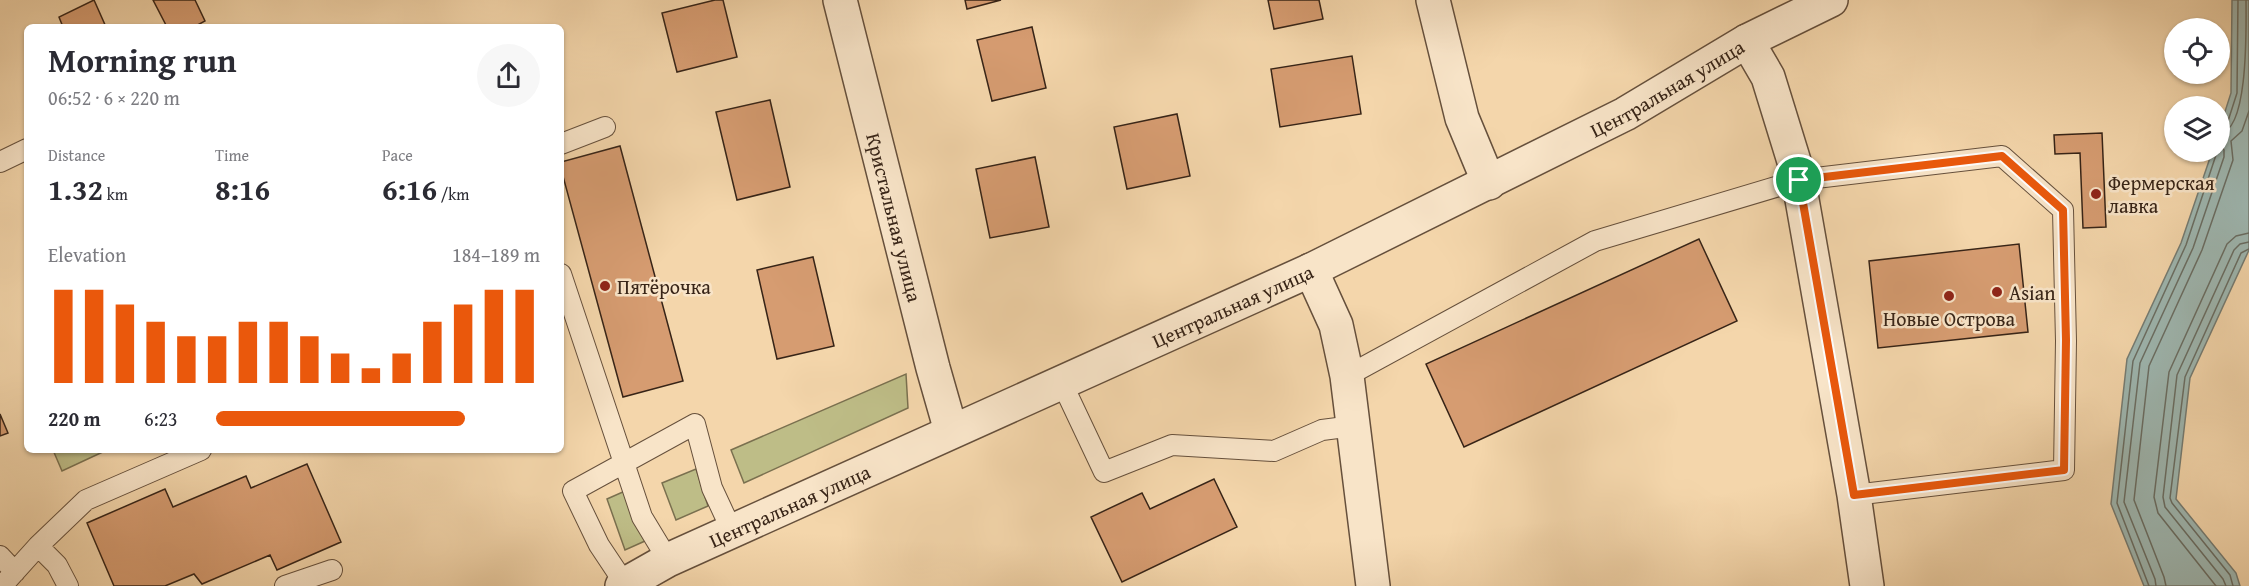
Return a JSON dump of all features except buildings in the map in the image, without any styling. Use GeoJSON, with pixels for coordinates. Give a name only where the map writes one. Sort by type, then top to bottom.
{"type":"FeatureCollection","features":[{"type":"Feature","properties":{"kind":"street","name":"Кристальная улица"},"geometry":{"type":"LineString","coordinates":[[840,0],[951,431]]}},
{"type":"Feature","properties":{"kind":"street"},"geometry":{"type":"LineString","coordinates":[[1432,0],[1462,118],[1489,183]]}},
{"type":"Feature","properties":{"kind":"street","name":"Центральная улица"},"geometry":{"type":"LineString","coordinates":[[624,585],[668,560],[1311,270],[1625,114],[1747,41],[1832,0]]}},
{"type":"Feature","properties":{"kind":"street"},"geometry":{"type":"LineString","coordinates":[[1747,41],[1768,77],[1799,180],[1854,495],[1867,586]]}},
{"type":"Feature","properties":{"kind":"street"},"geometry":{"type":"LineString","coordinates":[[1311,270],[1336,325],[1347,376],[1373,586]]}},
{"type":"Feature","properties":{"kind":"lane"},"geometry":{"type":"LineString","coordinates":[[564,143],[605,127]]}},
{"type":"Feature","properties":{"kind":"lane"},"geometry":{"type":"LineString","coordinates":[[0,162],[24,150]]}},
{"type":"Feature","properties":{"kind":"lane"},"geometry":{"type":"LineString","coordinates":[[1347,376],[1595,241],[1799,180],[2002,156],[2063,210],[2066,340],[2064,470],[1854,495]]}},
{"type":"Feature","properties":{"kind":"lane"},"geometry":{"type":"LineString","coordinates":[[564,282],[642,518],[668,560]]}},
{"type":"Feature","properties":{"kind":"lane"},"geometry":{"type":"LineString","coordinates":[[1061,381],[1104,472],[1172,445],[1274,451],[1322,430],[1353,426]]}},
{"type":"Feature","properties":{"kind":"lane"},"geometry":{"type":"LineString","coordinates":[[624,585],[599,546],[573,491],[695,424],[712,488],[732,531]]}},
{"type":"Feature","properties":{"kind":"lane"},"geometry":{"type":"LineString","coordinates":[[0,556],[8,579],[38,546],[86,500],[194,453]]}},
{"type":"Feature","properties":{"kind":"lane"},"geometry":{"type":"LineString","coordinates":[[38,546],[57,566],[68,586]]}},
{"type":"Feature","properties":{"kind":"lane"},"geometry":{"type":"LineString","coordinates":[[285,586],[332,570]]}},
{"type":"Feature","properties":{"kind":"shaded area"},"geometry":{"type":"Polygon","coordinates":[[[906,374],[908,408],[744,483],[731,450],[906,374]]]}},
{"type":"Feature","properties":{"kind":"shaded area"},"geometry":{"type":"Polygon","coordinates":[[[54,453],[101,453],[62,471],[54,453]]]}},
{"type":"Feature","properties":{"kind":"shaded area"},"geometry":{"type":"Polygon","coordinates":[[[696,469],[708,506],[676,520],[662,483],[696,469]]]}},
{"type":"Feature","properties":{"kind":"shaded area"},"geometry":{"type":"Polygon","coordinates":[[[625,491],[645,541],[625,550],[607,499],[625,491]]]}},
{"type":"Feature","properties":{"kind":"water"},"geometry":{"type":"Polygon","coordinates":[[[2232,0],[2249,0],[2249,250],[2190,378],[2176,499],[2236,573],[2240,586],[2144,586],[2111,504],[2127,359],[2181,243],[2209,162],[2230,162],[2232,0]]]}},
{"type":"Feature","properties":{"kind":"place","name":"Фермерская лавка"},"geometry":{"type":"Point","coordinates":[2096,194]}},
{"type":"Feature","properties":{"kind":"place","name":"Пятёрочка"},"geometry":{"type":"Point","coordinates":[605,286]}},
{"type":"Feature","properties":{"kind":"place","name":"Asian"},"geometry":{"type":"Point","coordinates":[1997,292]}},
{"type":"Feature","properties":{"kind":"place","name":"Новые Острова"},"geometry":{"type":"Point","coordinates":[1949,296]}},
{"type":"Feature","properties":{"kind":"route"},"geometry":{"type":"LineString","coordinates":[[2002,156],[2063,210],[2066,340],[2064,470],[1854,495],[1799,180],[2002,156]]}}]}
